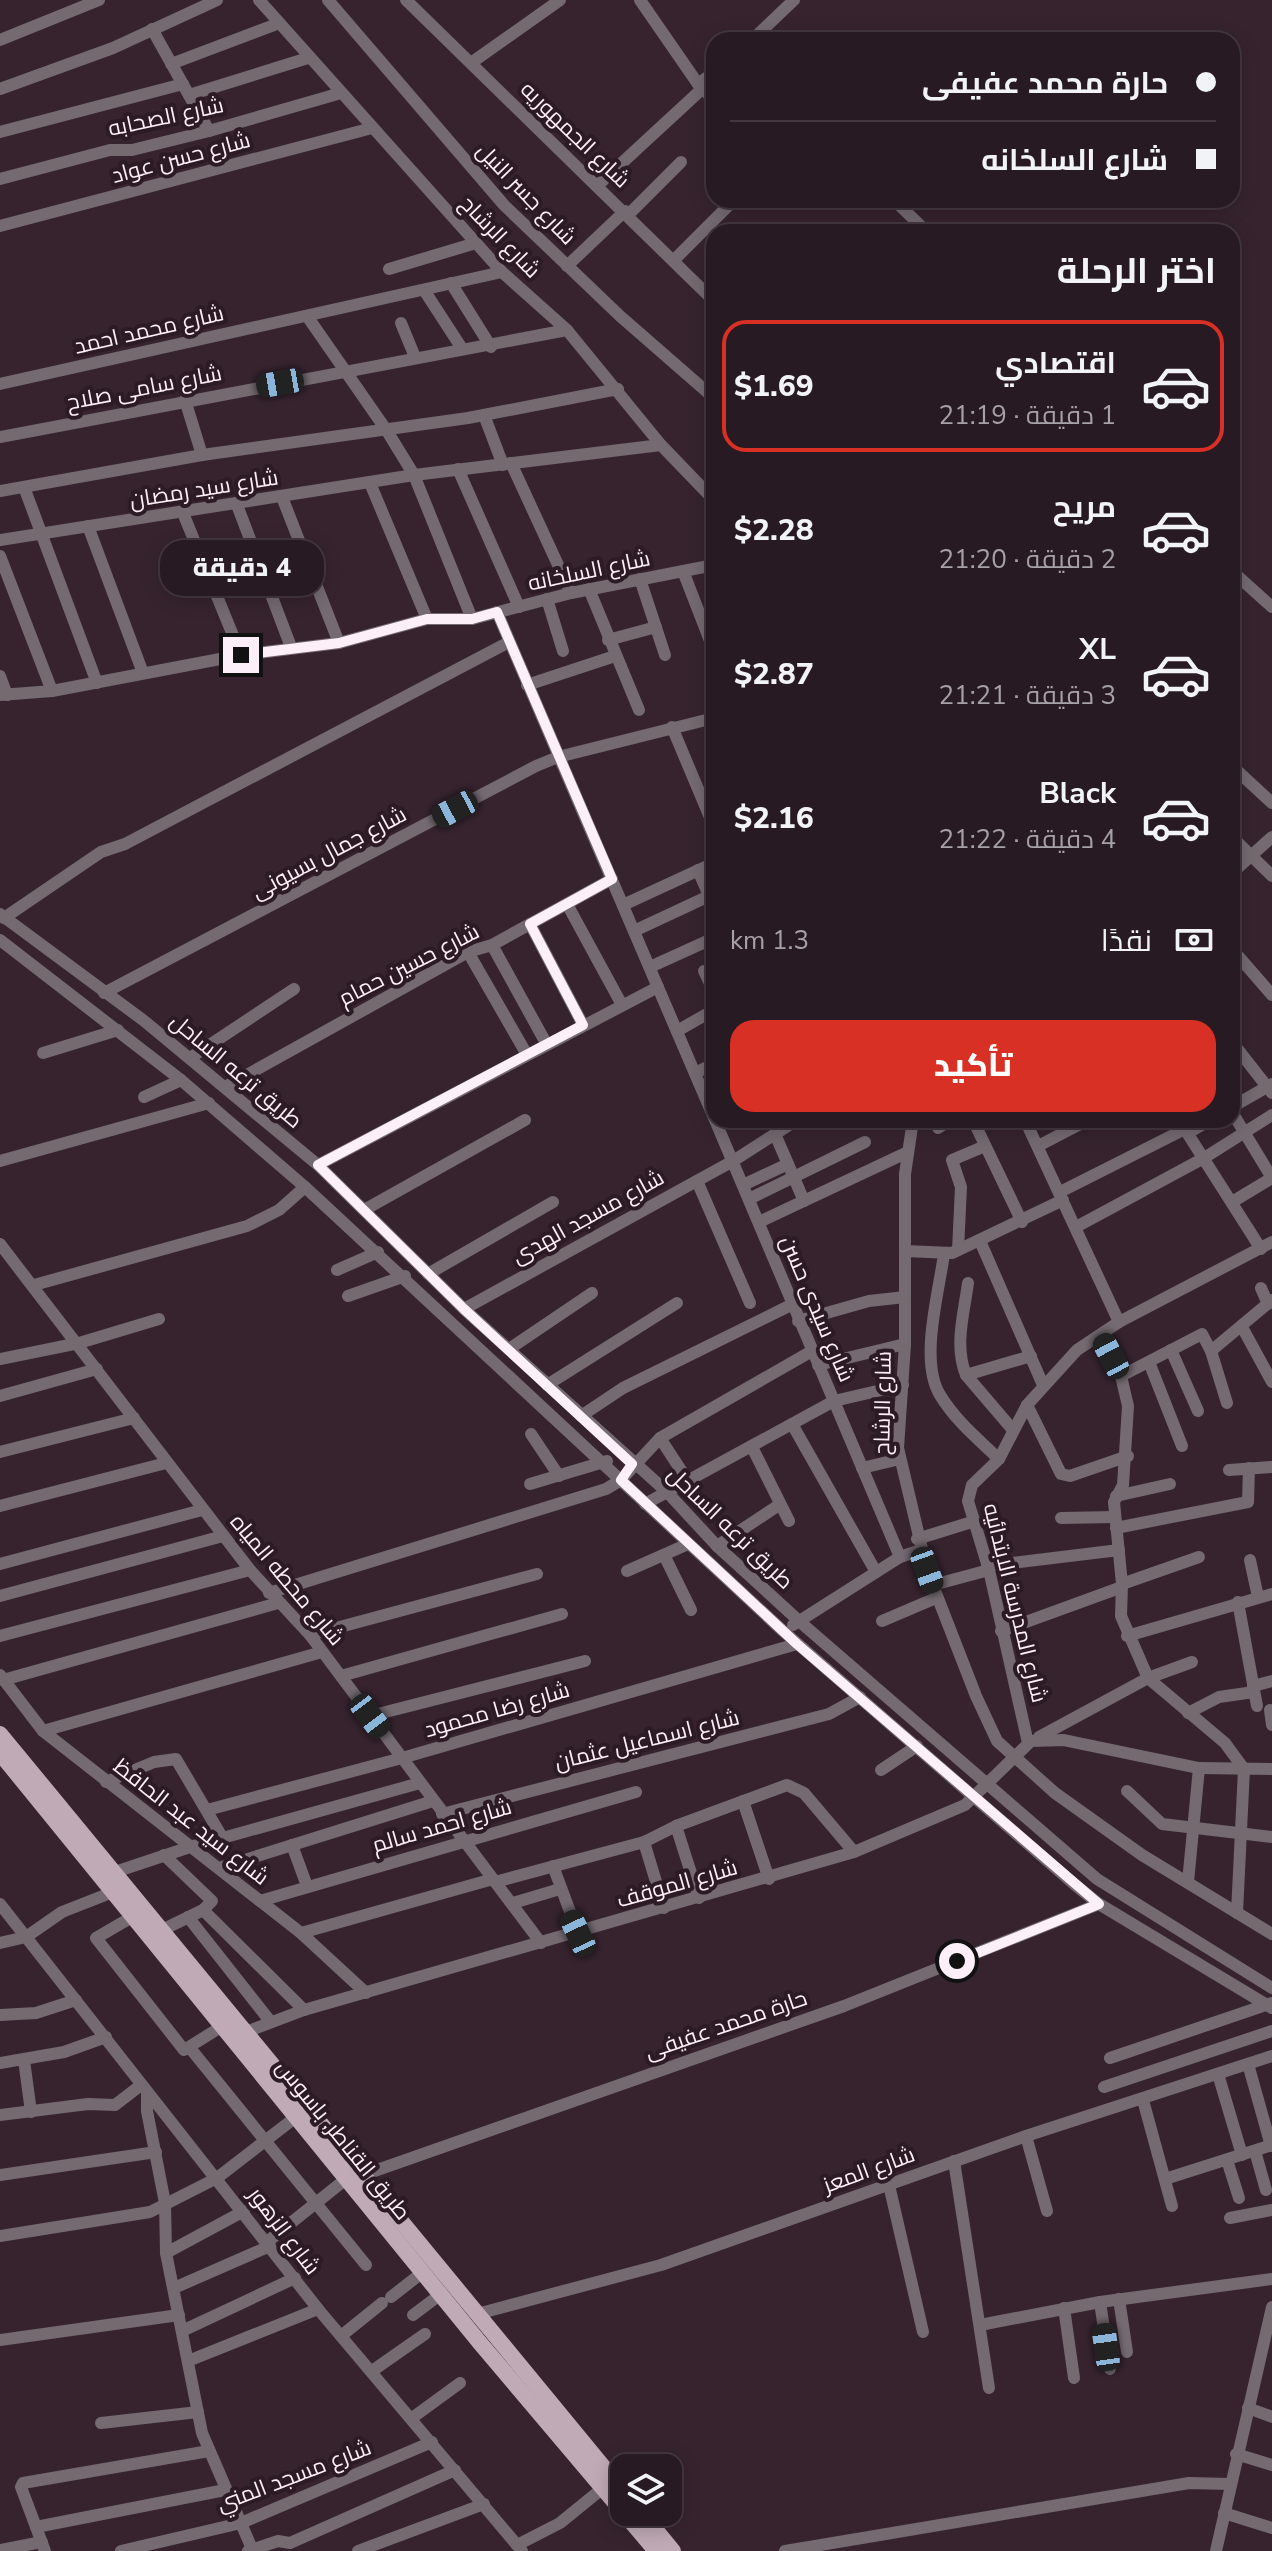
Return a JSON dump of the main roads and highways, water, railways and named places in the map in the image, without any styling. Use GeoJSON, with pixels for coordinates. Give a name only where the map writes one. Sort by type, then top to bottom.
{"type":"FeatureCollection","features":[{"type":"Feature","properties":{"kind":"main road","name":"طريق القناطر, باسوس"},"geometry":{"type":"LineString","coordinates":[[0,1734],[243,2033],[423,2272],[656,2551]]}},
{"type":"Feature","properties":{"kind":"main road","name":"طريق القناطر, باسوس"},"geometry":{"type":"LineString","coordinates":[[0,1753],[296,2117],[477,2314],[610,2475]]}},
{"type":"Feature","properties":{"kind":"main road"},"geometry":{"type":"LineString","coordinates":[[652,2526],[673,2551]]}}]}
